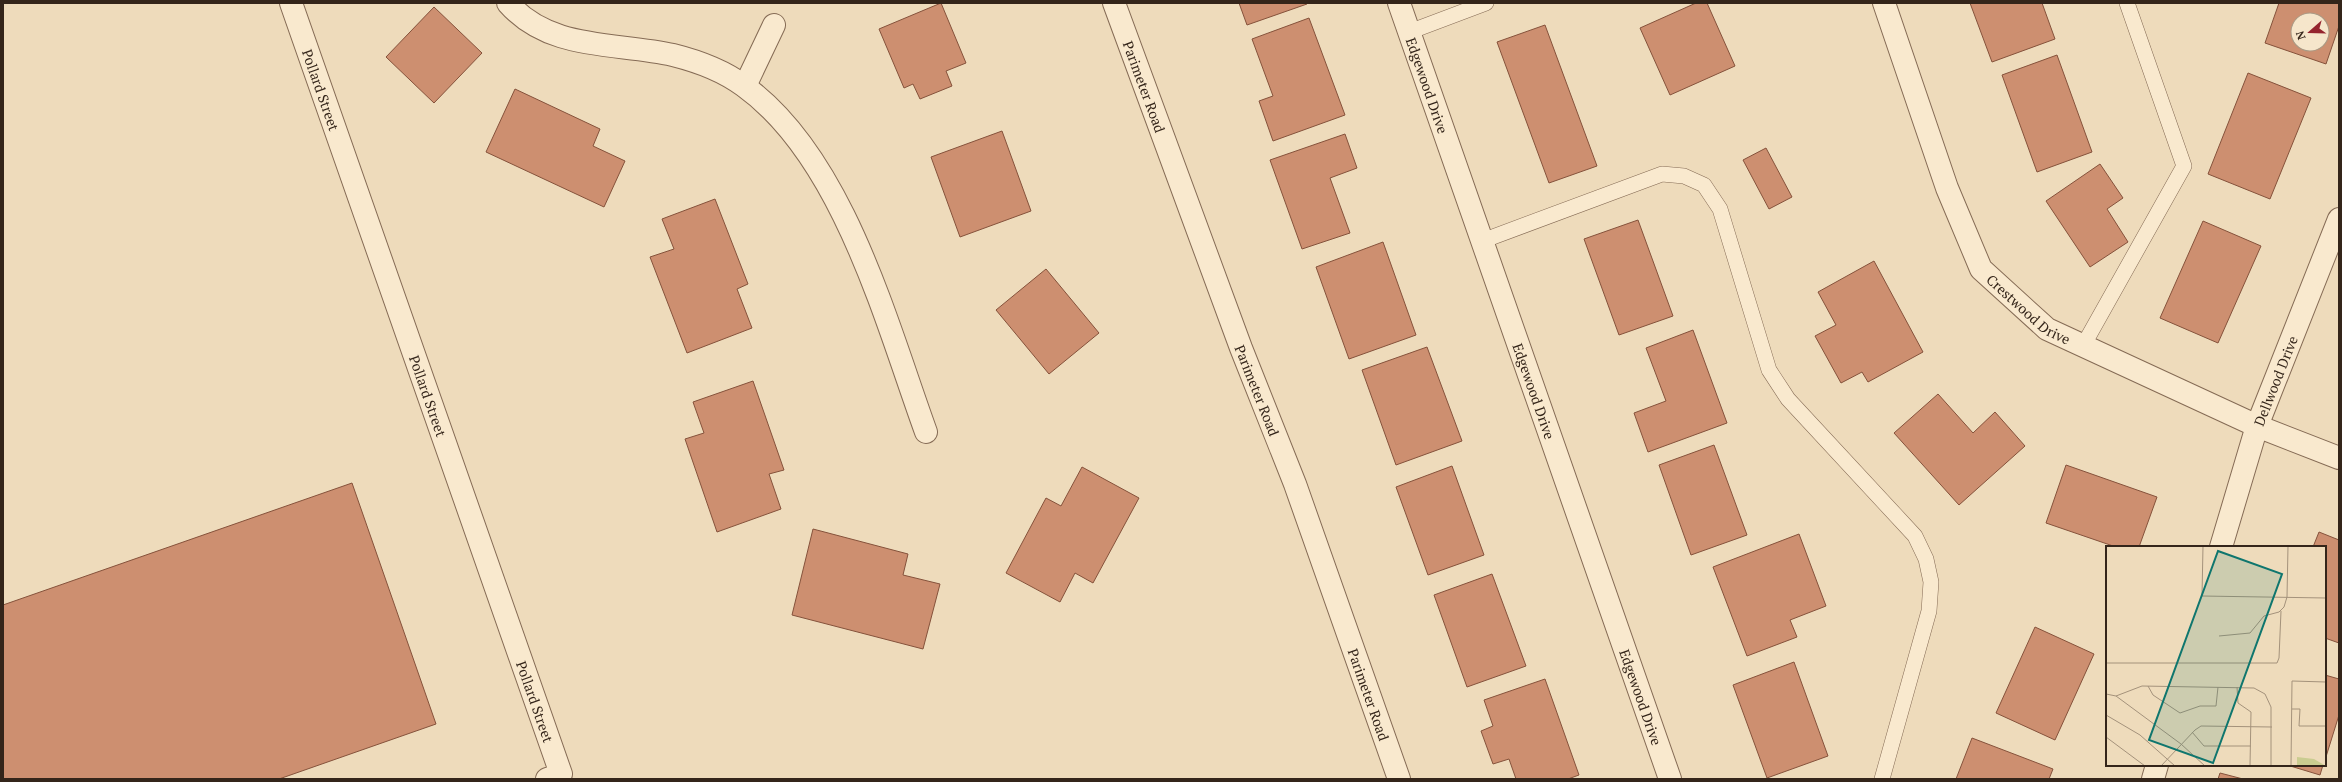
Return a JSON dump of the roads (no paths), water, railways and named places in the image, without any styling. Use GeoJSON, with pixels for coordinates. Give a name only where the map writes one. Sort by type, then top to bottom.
{"type":"FeatureCollection","features":[{"type":"Feature","properties":{"kind":"street","name":"Pollard Street"},"geometry":{"type":"LineString","coordinates":[[291,3],[561,774],[547,779]]}},
{"type":"Feature","properties":{"kind":"street"},"geometry":{"type":"LineString","coordinates":[[508,3],[531,22],[555,35],[582,43],[654,51],[687,59],[717,70],[745,86],[775,114],[800,143],[823,177],[846,218],[863,259],[926,432]]}},
{"type":"Feature","properties":{"kind":"street","name":"Parimeter Road"},"geometry":{"type":"LineString","coordinates":[[1114,3],[1241,348],[1295,484],[1398,779]]}},
{"type":"Feature","properties":{"kind":"street","name":"Edgewood Drive"},"geometry":{"type":"LineString","coordinates":[[1399,3],[1670,779]]}},
{"type":"Feature","properties":{"kind":"street","name":"Crestwood Drive"},"geometry":{"type":"LineString","coordinates":[[1884,3],[1947,188],[1981,269],[2048,329],[2257,426],[2339,458]]}},
{"type":"Feature","properties":{"kind":"street"},"geometry":{"type":"LineString","coordinates":[[745,86],[774,25]]}},
{"type":"Feature","properties":{"kind":"street","name":"Dellwood Drive"},"geometry":{"type":"LineString","coordinates":[[2221,546],[2257,426],[2339,219]]}},
{"type":"Feature","properties":{"kind":"street"},"geometry":{"type":"LineString","coordinates":[[2153,779],[2157,766]]}},
{"type":"Feature","properties":{"kind":"lane"},"geometry":{"type":"LineString","coordinates":[[1410,32],[1486,3]]}},
{"type":"Feature","properties":{"kind":"lane"},"geometry":{"type":"LineString","coordinates":[[2083,346],[2184,166],[2127,3]]}},
{"type":"Feature","properties":{"kind":"lane"},"geometry":{"type":"LineString","coordinates":[[1482,241],[1662,174],[1684,176],[1704,185],[1720,209],[1769,370],[1788,399],[1915,536],[1926,559],[1931,582],[1929,611],[1882,779]]}}]}
